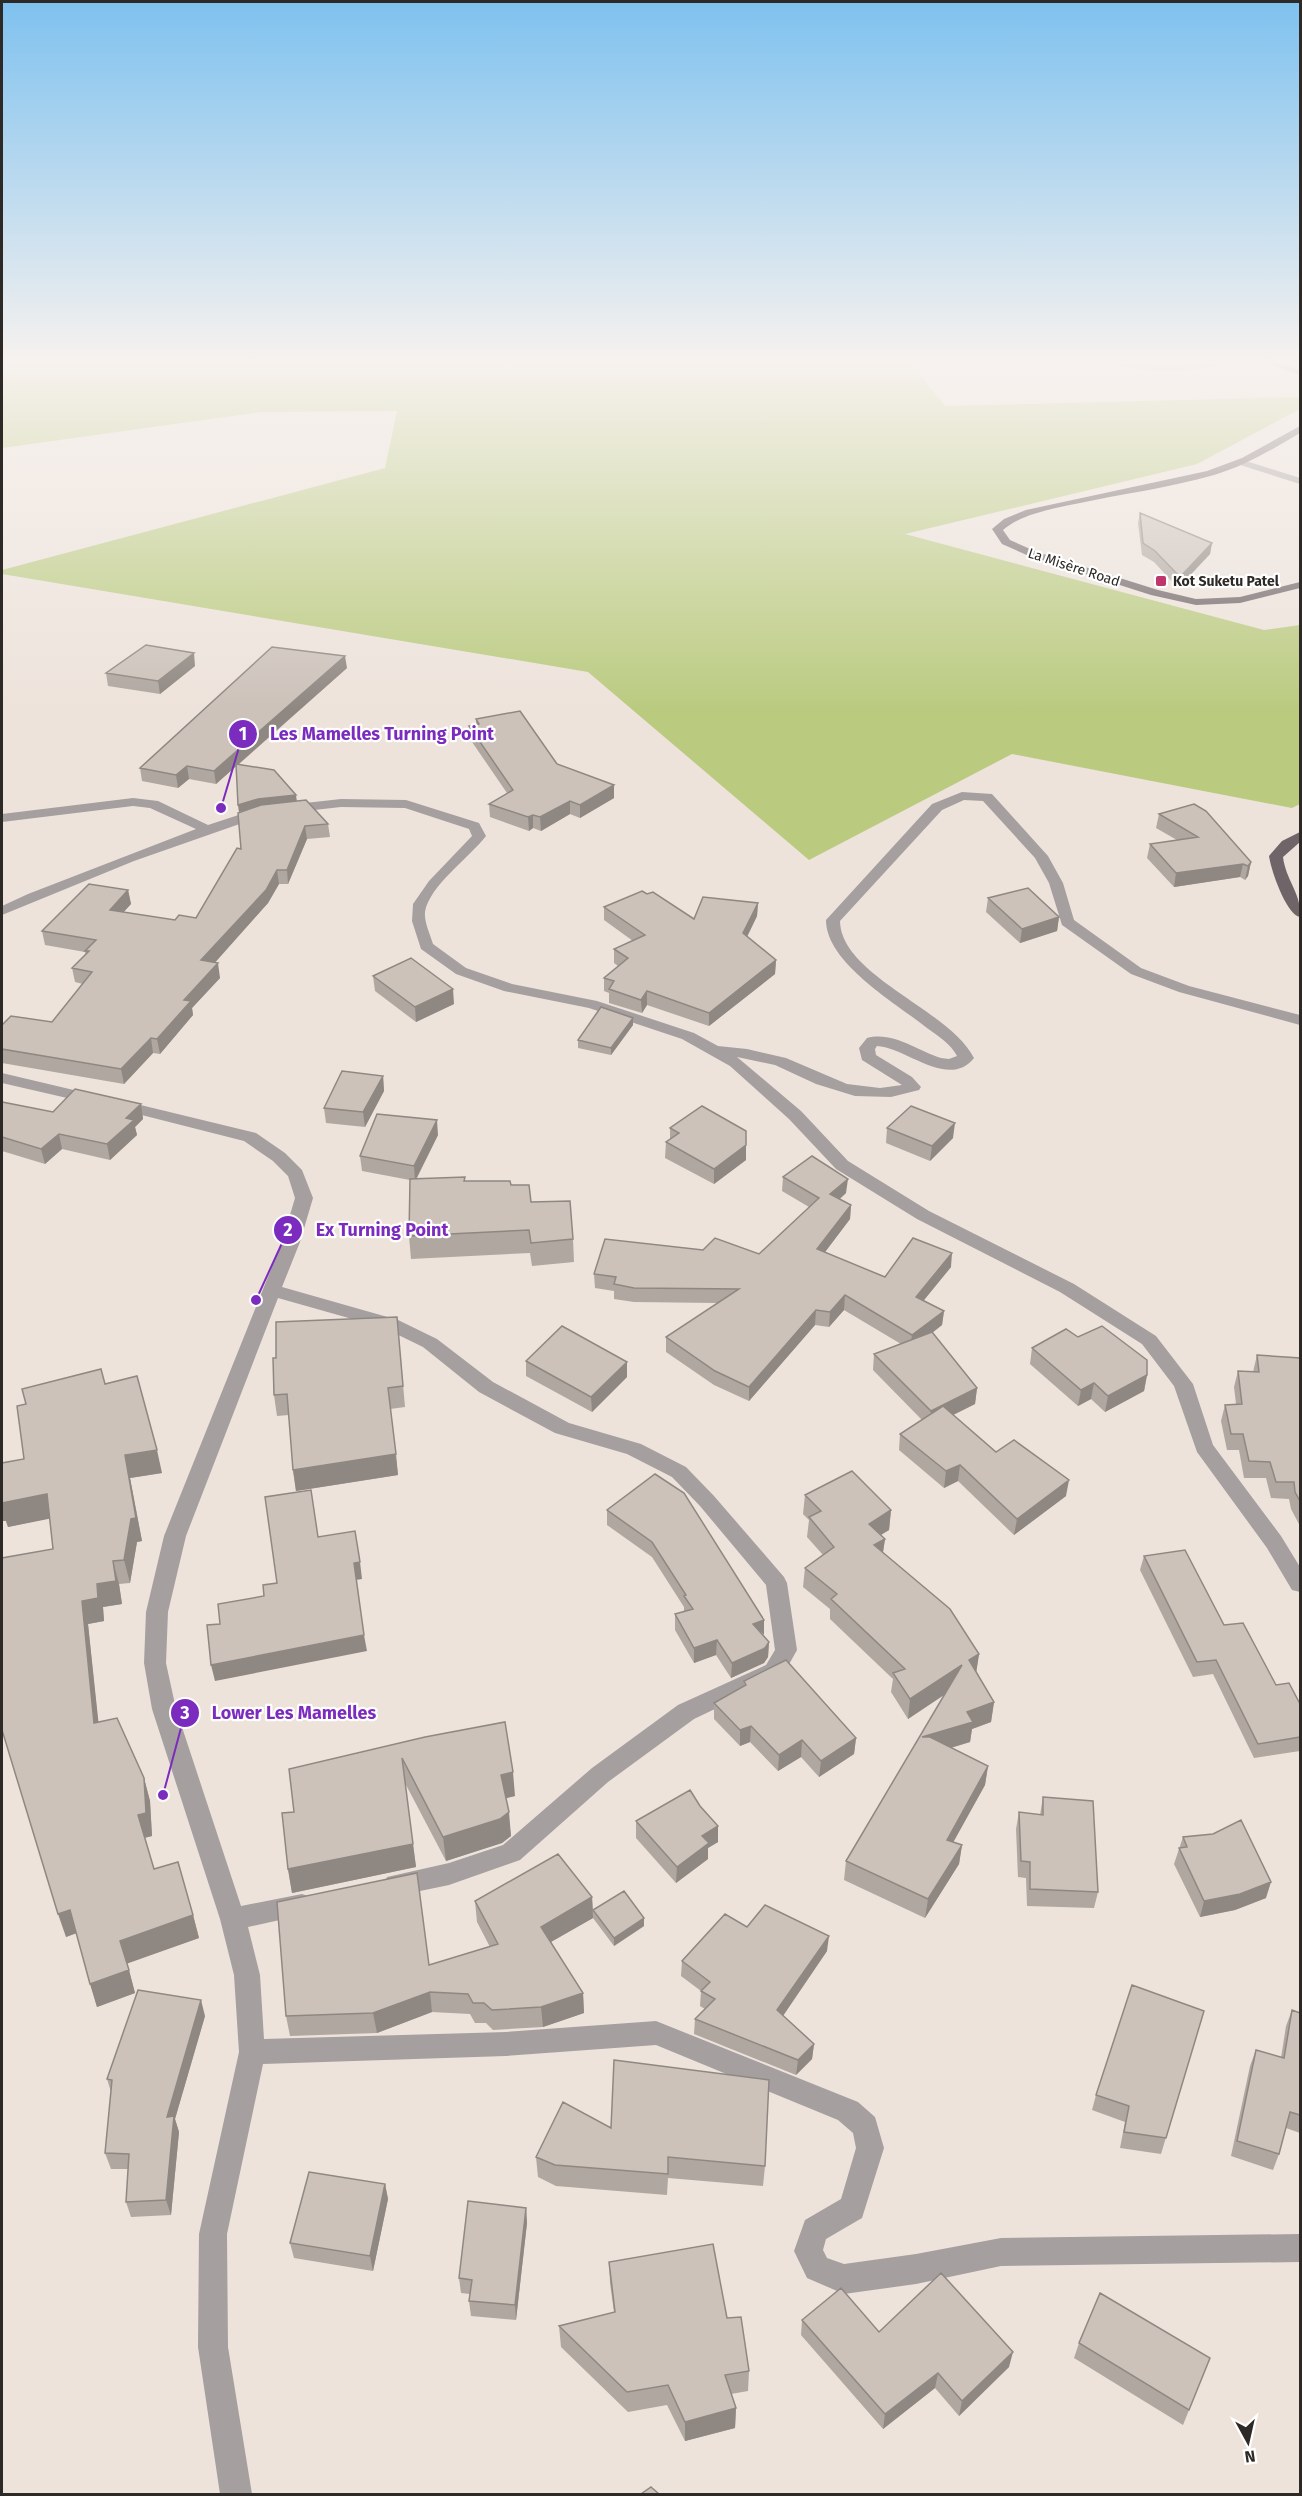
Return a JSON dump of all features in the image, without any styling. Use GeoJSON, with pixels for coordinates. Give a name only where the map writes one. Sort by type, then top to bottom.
{"type":"FeatureCollection","features":[{"type":"Feature","properties":{"kind":"main road","name":"La Misère Road"},"geometry":{"type":"LineString","coordinates":[[1198,475],[1022,513],[999,524],[997,529],[1006,542],[1033,554],[1155,593],[1196,602],[1240,600],[1300,585]]}},
{"type":"Feature","properties":{"kind":"main road"},"geometry":{"type":"LineString","coordinates":[[1300,836],[1287,844],[1276,856],[1278,872],[1300,913]]}},
{"type":"Feature","properties":{"kind":"street"},"geometry":{"type":"LineString","coordinates":[[1283,475],[1300,481]]}},
{"type":"Feature","properties":{"kind":"street"},"geometry":{"type":"LineString","coordinates":[[710,1049],[757,1054],[793,1065],[822,1081],[852,1089],[883,1093],[902,1092],[913,1087],[906,1080],[868,1057],[867,1047],[873,1041],[890,1041],[938,1063],[951,1064],[961,1062],[966,1058],[962,1050],[947,1035],[851,962],[837,941],[833,929],[833,920],[937,807],[962,796],[987,797],[1041,856],[1056,883],[1067,922],[1136,971],[1184,988],[1300,1020]]}},
{"type":"Feature","properties":{"kind":"street"},"geometry":{"type":"LineString","coordinates":[[2,818],[133,802],[153,804],[207,829]]}},
{"type":"Feature","properties":{"kind":"street"},"geometry":{"type":"LineString","coordinates":[[2,911],[67,881],[207,829],[260,812],[341,803],[406,804],[474,826],[479,836],[467,852],[432,885],[418,912],[426,946],[461,971],[509,988],[592,1004],[687,1036],[736,1063],[795,1115],[842,1165],[923,1215],[1066,1288],[1149,1340],[1183,1384],[1204,1447],[1274,1542],[1300,1584]]}},
{"type":"Feature","properties":{"kind":"street"},"geometry":{"type":"LineString","coordinates":[[2,1078],[250,1137],[279,1157],[296,1174],[304,1198],[291,1242],[175,1536],[157,1612],[155,1663],[164,1709],[233,1919],[247,1975],[252,2052],[213,2234],[213,2347],[236,2494]]}},
{"type":"Feature","properties":{"kind":"street"},"geometry":{"type":"LineString","coordinates":[[271,1290],[391,1324],[430,1343],[486,1387],[562,1428],[634,1449],[679,1472],[707,1501],[776,1583],[786,1650],[774,1671],[686,1712],[600,1775],[511,1853],[449,1874],[374,1890]]}},
{"type":"Feature","properties":{"kind":"street"},"geometry":{"type":"LineString","coordinates":[[233,1919],[327,1900]]}},
{"type":"Feature","properties":{"kind":"street"},"geometry":{"type":"LineString","coordinates":[[252,2052],[506,2044],[656,2033],[848,2111],[865,2126],[870,2148],[852,2208],[815,2230],[808,2251],[817,2268],[844,2279],[916,2269],[1001,2252],[1300,2248]]}},
{"type":"Feature","properties":{"kind":"green space"},"geometry":{"type":"Polygon","coordinates":[[[357,475],[1149,475],[905,534],[1264,630],[1300,625],[1300,804],[1292,808],[1012,754],[809,860],[588,672],[2,574],[2,570],[357,475]]]}},
{"type":"Feature","properties":{"kind":"building"},"geometry":{"type":"Polygon","coordinates":[[[1140,513],[1212,543],[1180,577],[1155,551],[1143,543],[1140,513]]]}},
{"type":"Feature","properties":{"kind":"building"},"geometry":{"type":"Polygon","coordinates":[[[146,645],[194,653],[158,681],[106,673],[146,645]]]}},
{"type":"Feature","properties":{"kind":"building"},"geometry":{"type":"Polygon","coordinates":[[[272,647],[345,656],[214,771],[187,766],[176,775],[140,768],[272,647]]]}},
{"type":"Feature","properties":{"kind":"building"},"geometry":{"type":"Polygon","coordinates":[[[520,711],[557,764],[614,785],[580,805],[570,801],[540,817],[533,815],[528,817],[489,804],[513,790],[469,726],[479,724],[476,719],[520,711]]]}},
{"type":"Feature","properties":{"kind":"building"},"geometry":{"type":"Polygon","coordinates":[[[236,764],[274,770],[296,795],[258,799],[238,805],[236,764]]]}},
{"type":"Feature","properties":{"kind":"building"},"geometry":{"type":"Polygon","coordinates":[[[306,800],[328,824],[305,826],[287,870],[277,870],[266,890],[201,960],[218,963],[184,1000],[191,1001],[157,1039],[151,1038],[121,1069],[2,1049],[2,1025],[11,1016],[52,1022],[92,972],[72,968],[89,951],[85,951],[96,940],[42,931],[89,884],[128,890],[110,910],[175,920],[179,915],[196,918],[237,848],[241,849],[238,813],[261,805],[306,800]]]}},
{"type":"Feature","properties":{"kind":"building"},"geometry":{"type":"Polygon","coordinates":[[[1194,804],[1206,811],[1251,862],[1248,866],[1243,864],[1176,873],[1150,844],[1198,837],[1159,814],[1194,804]]]}},
{"type":"Feature","properties":{"kind":"building"},"geometry":{"type":"Polygon","coordinates":[[[1028,888],[1059,917],[1022,929],[988,898],[1028,888]]]}},
{"type":"Feature","properties":{"kind":"building"},"geometry":{"type":"Polygon","coordinates":[[[642,891],[647,894],[653,892],[694,919],[703,897],[758,903],[743,933],[776,960],[709,1013],[647,991],[641,1000],[609,989],[614,981],[604,978],[628,958],[614,949],[645,935],[604,907],[642,891]]]}},
{"type":"Feature","properties":{"kind":"building"},"geometry":{"type":"Polygon","coordinates":[[[411,958],[453,989],[415,1007],[373,976],[411,958]]]}},
{"type":"Feature","properties":{"kind":"building"},"geometry":{"type":"Polygon","coordinates":[[[601,1007],[633,1018],[611,1048],[578,1040],[601,1007]]]}},
{"type":"Feature","properties":{"kind":"building"},"geometry":{"type":"Polygon","coordinates":[[[342,1071],[383,1076],[363,1112],[324,1108],[342,1071]]]}},
{"type":"Feature","properties":{"kind":"building"},"geometry":{"type":"Polygon","coordinates":[[[75,1089],[141,1104],[126,1118],[134,1120],[107,1144],[59,1134],[41,1149],[2,1137],[2,1102],[53,1112],[75,1089]]]}},
{"type":"Feature","properties":{"kind":"building"},"geometry":{"type":"Polygon","coordinates":[[[702,1106],[746,1131],[746,1145],[714,1169],[666,1142],[679,1133],[670,1128],[702,1106]]]}},
{"type":"Feature","properties":{"kind":"building"},"geometry":{"type":"Polygon","coordinates":[[[911,1106],[955,1123],[932,1146],[887,1128],[911,1106]]]}},
{"type":"Feature","properties":{"kind":"building"},"geometry":{"type":"Polygon","coordinates":[[[377,1114],[437,1120],[414,1166],[360,1156],[377,1114]]]}},
{"type":"Feature","properties":{"kind":"building"},"geometry":{"type":"Polygon","coordinates":[[[812,1156],[848,1179],[830,1194],[851,1205],[817,1249],[885,1277],[913,1238],[952,1253],[916,1297],[944,1311],[912,1335],[845,1295],[830,1312],[816,1310],[749,1387],[715,1371],[666,1337],[739,1289],[634,1288],[614,1284],[616,1277],[594,1274],[605,1239],[703,1250],[715,1238],[759,1254],[819,1198],[783,1177],[812,1156]]]}},
{"type":"Feature","properties":{"kind":"building"},"geometry":{"type":"Polygon","coordinates":[[[465,1177],[464,1181],[510,1181],[511,1185],[529,1185],[531,1202],[570,1201],[573,1239],[531,1243],[529,1230],[409,1236],[410,1179],[465,1177]]]}},
{"type":"Feature","properties":{"kind":"building"},"geometry":{"type":"Polygon","coordinates":[[[397,1317],[403,1386],[388,1388],[396,1454],[293,1470],[287,1394],[274,1395],[273,1358],[276,1358],[276,1322],[397,1317]]]}},
{"type":"Feature","properties":{"kind":"building"},"geometry":{"type":"Polygon","coordinates":[[[562,1326],[627,1362],[591,1397],[526,1361],[562,1326]]]}},
{"type":"Feature","properties":{"kind":"building"},"geometry":{"type":"Polygon","coordinates":[[[1102,1326],[1147,1360],[1147,1375],[1108,1396],[1094,1383],[1081,1390],[1032,1348],[1066,1329],[1078,1337],[1102,1326]]]}},
{"type":"Feature","properties":{"kind":"building"},"geometry":{"type":"Polygon","coordinates":[[[932,1332],[977,1388],[931,1411],[874,1354],[932,1332]]]}},
{"type":"Feature","properties":{"kind":"building"},"geometry":{"type":"Polygon","coordinates":[[[1257,1355],[1300,1358],[1300,1501],[1295,1492],[1294,1482],[1276,1482],[1270,1462],[1249,1461],[1243,1434],[1231,1434],[1225,1405],[1242,1404],[1238,1371],[1259,1372],[1257,1355]]]}},
{"type":"Feature","properties":{"kind":"building"},"geometry":{"type":"Polygon","coordinates":[[[101,1369],[105,1384],[137,1376],[157,1450],[125,1455],[136,1518],[131,1519],[124,1560],[113,1561],[116,1581],[97,1584],[98,1598],[82,1601],[94,1723],[117,1718],[144,1778],[146,1813],[138,1815],[154,1869],[178,1862],[193,1915],[120,1941],[129,1970],[90,1984],[70,1910],[58,1914],[2,1730],[2,1558],[53,1549],[47,1494],[2,1503],[2,1463],[24,1459],[17,1406],[26,1404],[22,1389],[101,1369]]]}},
{"type":"Feature","properties":{"kind":"building"},"geometry":{"type":"Polygon","coordinates":[[[943,1406],[996,1452],[1014,1440],[1069,1480],[1017,1519],[960,1465],[946,1471],[900,1434],[943,1406]]]}},
{"type":"Feature","properties":{"kind":"building"},"geometry":{"type":"Polygon","coordinates":[[[852,1471],[891,1510],[869,1524],[885,1539],[874,1545],[950,1609],[979,1654],[969,1660],[994,1702],[967,1712],[973,1722],[922,1737],[930,1737],[988,1766],[947,1840],[962,1845],[928,1899],[846,1861],[962,1665],[910,1699],[893,1673],[905,1669],[831,1599],[837,1594],[805,1568],[834,1547],[809,1517],[821,1511],[805,1495],[852,1471]]]}},
{"type":"Feature","properties":{"kind":"building"},"geometry":{"type":"Polygon","coordinates":[[[655,1474],[684,1493],[764,1620],[753,1624],[769,1642],[765,1648],[732,1663],[717,1640],[694,1648],[675,1614],[693,1609],[684,1596],[686,1595],[652,1542],[607,1510],[655,1474]]]}},
{"type":"Feature","properties":{"kind":"building"},"geometry":{"type":"Polygon","coordinates":[[[311,1490],[318,1537],[355,1531],[360,1562],[354,1563],[364,1635],[211,1665],[207,1625],[220,1624],[218,1604],[264,1596],[263,1585],[277,1583],[265,1497],[311,1490]]]}},
{"type":"Feature","properties":{"kind":"building"},"geometry":{"type":"Polygon","coordinates":[[[1185,1550],[1224,1625],[1243,1623],[1276,1685],[1289,1683],[1300,1704],[1300,1737],[1258,1744],[1216,1660],[1197,1662],[1144,1556],[1185,1550]]]}},
{"type":"Feature","properties":{"kind":"building"},"geometry":{"type":"Polygon","coordinates":[[[786,1660],[856,1738],[821,1761],[802,1740],[779,1755],[751,1726],[740,1730],[714,1703],[746,1685],[744,1681],[786,1660]]]}},
{"type":"Feature","properties":{"kind":"building"},"geometry":{"type":"Polygon","coordinates":[[[505,1722],[513,1772],[501,1775],[509,1812],[500,1819],[443,1837],[402,1758],[413,1844],[288,1869],[282,1813],[294,1812],[289,1769],[425,1737],[505,1722]]]}},
{"type":"Feature","properties":{"kind":"building"},"geometry":{"type":"Polygon","coordinates":[[[690,1790],[700,1806],[718,1826],[702,1836],[709,1843],[677,1867],[636,1821],[690,1790]]]}},
{"type":"Feature","properties":{"kind":"building"},"geometry":{"type":"Polygon","coordinates":[[[1043,1797],[1093,1801],[1098,1892],[1030,1889],[1030,1862],[1021,1861],[1019,1812],[1043,1815],[1043,1797]]]}},
{"type":"Feature","properties":{"kind":"building"},"geometry":{"type":"Polygon","coordinates":[[[1241,1820],[1271,1882],[1240,1894],[1204,1901],[1179,1848],[1187,1847],[1183,1837],[1213,1834],[1241,1820]]]}},
{"type":"Feature","properties":{"kind":"building"},"geometry":{"type":"Polygon","coordinates":[[[558,1854],[592,1897],[541,1927],[583,1993],[541,2007],[492,2010],[484,2003],[473,2003],[468,1994],[430,1992],[373,2013],[286,2016],[277,1902],[417,1873],[429,1965],[498,1944],[475,1901],[558,1854]]]}},
{"type":"Feature","properties":{"kind":"building"},"geometry":{"type":"Polygon","coordinates":[[[624,1891],[644,1918],[614,1938],[593,1910],[624,1891]]]}},
{"type":"Feature","properties":{"kind":"building"},"geometry":{"type":"Polygon","coordinates":[[[765,1905],[829,1936],[777,2010],[814,2044],[798,2060],[695,2019],[715,1999],[701,1991],[710,1982],[682,1961],[725,1914],[747,1927],[765,1905]]]}},
{"type":"Feature","properties":{"kind":"building"},"geometry":{"type":"Polygon","coordinates":[[[1132,1985],[1204,2011],[1166,2138],[1124,2132],[1129,2106],[1096,2095],[1132,1985]]]}},
{"type":"Feature","properties":{"kind":"building"},"geometry":{"type":"Polygon","coordinates":[[[138,1990],[201,2000],[167,2117],[174,2116],[166,2200],[126,2202],[129,2154],[105,2153],[112,2080],[107,2079],[138,1990]]]}},
{"type":"Feature","properties":{"kind":"building"},"geometry":{"type":"Polygon","coordinates":[[[1292,2010],[1300,2013],[1300,2115],[1290,2112],[1279,2154],[1237,2141],[1256,2050],[1284,2058],[1292,2010]]]}},
{"type":"Feature","properties":{"kind":"building"},"geometry":{"type":"Polygon","coordinates":[[[614,2060],[769,2080],[765,2166],[668,2157],[668,2174],[555,2165],[536,2157],[563,2102],[611,2128],[614,2060]]]}},
{"type":"Feature","properties":{"kind":"building"},"geometry":{"type":"Polygon","coordinates":[[[309,2172],[385,2184],[370,2256],[290,2243],[309,2172]]]}},
{"type":"Feature","properties":{"kind":"building"},"geometry":{"type":"Polygon","coordinates":[[[468,2201],[526,2208],[515,2305],[469,2301],[472,2280],[459,2278],[468,2201]]]}},
{"type":"Feature","properties":{"kind":"building"},"geometry":{"type":"Polygon","coordinates":[[[713,2244],[727,2318],[741,2317],[749,2371],[725,2375],[736,2408],[685,2422],[668,2385],[627,2392],[559,2326],[615,2312],[609,2262],[713,2244]]]}},
{"type":"Feature","properties":{"kind":"building"},"geometry":{"type":"Polygon","coordinates":[[[941,2273],[1013,2352],[962,2401],[938,2373],[885,2414],[802,2320],[841,2288],[879,2332],[941,2273]]]}},
{"type":"Feature","properties":{"kind":"building"},"geometry":{"type":"Polygon","coordinates":[[[1100,2293],[1210,2358],[1189,2410],[1079,2343],[1100,2293]]]}},
{"type":"Feature","properties":{"kind":"building"},"geometry":{"type":"Polygon","coordinates":[[[651,2487],[659,2494],[641,2494],[651,2487]]]}},
{"type":"Feature","properties":{"kind":"place","name":"Kot Suketu Patel"},"geometry":{"type":"Point","coordinates":[1161,581]}},
{"type":"Feature","properties":{"kind":"place","name":"Les Mamelles Turning Point"},"geometry":{"type":"Point","coordinates":[221,808]}},
{"type":"Feature","properties":{"kind":"place","name":"Ex Turning Point"},"geometry":{"type":"Point","coordinates":[256,1300]}},
{"type":"Feature","properties":{"kind":"place","name":"Lower Les Mamelles"},"geometry":{"type":"Point","coordinates":[163,1795]}}]}
